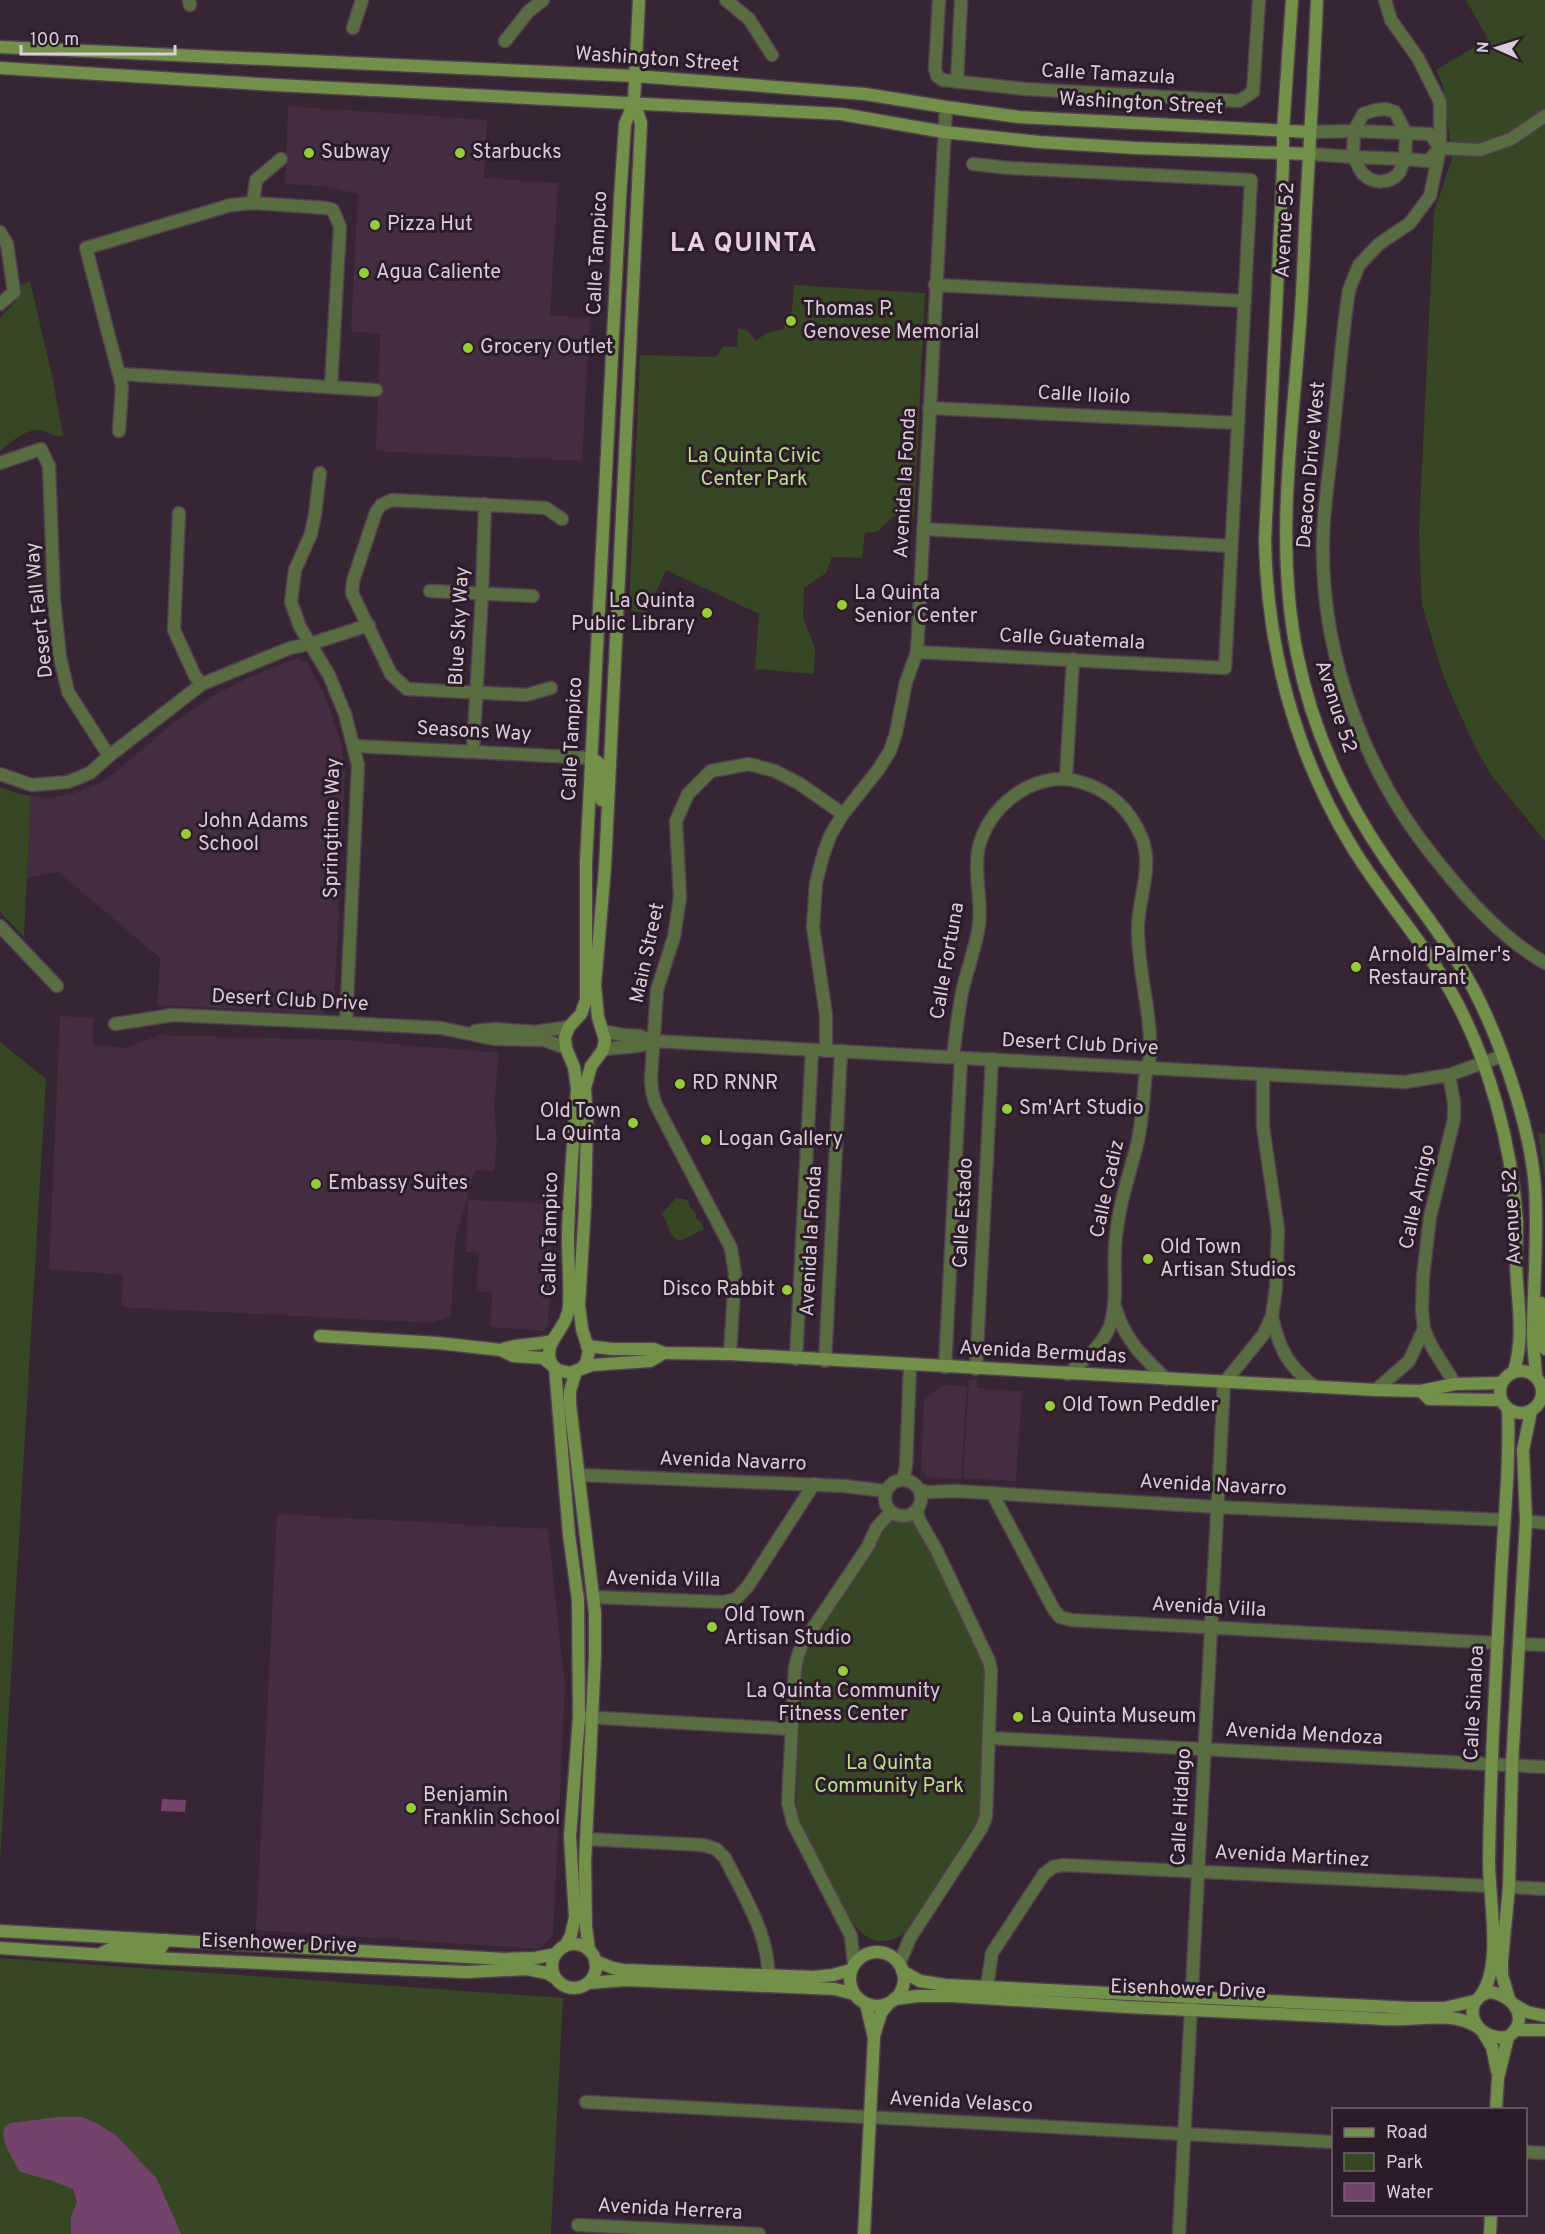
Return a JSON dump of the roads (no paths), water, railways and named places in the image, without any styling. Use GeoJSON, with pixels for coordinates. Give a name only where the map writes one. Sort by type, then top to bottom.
{"type":"FeatureCollection","features":[{"type":"Feature","properties":{"kind":"main road","name":"Calle Tampico"},"geometry":{"type":"LineString","coordinates":[[553,1340],[562,1328],[569,1309],[568,1235],[577,1088],[574,1067],[565,1037],[571,1025],[581,1014],[586,999],[586,863],[625,124],[634,102],[639,0]]}},
{"type":"Feature","properties":{"kind":"main road","name":"Avenue 52"},"geometry":{"type":"LineString","coordinates":[[1292,0],[1283,131],[1265,540],[1268,600],[1276,654],[1301,744],[1323,794],[1349,844],[1424,947],[1452,994],[1482,1063],[1504,1133],[1513,1182],[1521,1331],[1520,1352],[1514,1371]]}},
{"type":"Feature","properties":{"kind":"main road","name":"Avenue 52"},"geometry":{"type":"LineString","coordinates":[[1317,0],[1301,314],[1287,488],[1285,548],[1288,600],[1297,654],[1311,710],[1355,813],[1452,951],[1477,996],[1510,1077],[1526,1137],[1535,1186],[1533,1329],[1541,1381]]}},
{"type":"Feature","properties":{"kind":"main road","name":"Washington Street"},"geometry":{"type":"LineString","coordinates":[[0,47],[635,76],[865,94],[946,108],[1019,117],[1310,132]]}},
{"type":"Feature","properties":{"kind":"main road"},"geometry":{"type":"LineString","coordinates":[[0,68],[841,114],[944,132],[1039,142],[1310,154]]}},
{"type":"Feature","properties":{"kind":"main road","name":"Calle Tampico"},"geometry":{"type":"LineString","coordinates":[[592,1955],[585,1903],[586,1839],[596,1655],[594,1597],[570,1391],[579,1370],[588,1358],[579,1305],[585,1206],[587,1122],[585,1088],[591,1066],[601,1052],[605,1040],[598,1017],[595,985],[605,867],[641,123],[634,102]]}},
{"type":"Feature","properties":{"kind":"main road"},"geometry":{"type":"LineString","coordinates":[[592,758],[600,764],[600,825],[605,867]]}},
{"type":"Feature","properties":{"kind":"main road","name":"Desert Club Drive"},"geometry":{"type":"LineString","coordinates":[[571,1025],[588,1019],[602,1029]]}},
{"type":"Feature","properties":{"kind":"main road","name":"Desert Club Drive"},"geometry":{"type":"LineString","coordinates":[[568,1050],[583,1060],[594,1058],[601,1052]]}},
{"type":"Feature","properties":{"kind":"main road"},"geometry":{"type":"LineString","coordinates":[[1535,1273],[1540,1283],[1545,1349]]}},
{"type":"Feature","properties":{"kind":"main road","name":"Avenida Bermudas"},"geometry":{"type":"LineString","coordinates":[[501,1350],[513,1345],[538,1345],[568,1332],[580,1336],[586,1343],[612,1349],[654,1349],[664,1353],[730,1354],[1376,1390],[1421,1391],[1455,1384],[1501,1383]]}},
{"type":"Feature","properties":{"kind":"main road","name":"Avenida Bermudas"},"geometry":{"type":"LineString","coordinates":[[320,1336],[438,1343],[501,1350],[513,1356],[543,1358],[564,1372],[592,1365],[651,1361],[664,1353]]}},
{"type":"Feature","properties":{"kind":"main road"},"geometry":{"type":"LineString","coordinates":[[553,1340],[548,1351],[553,1366],[569,1535],[578,1600],[579,1717],[570,1837],[575,1917],[571,1935],[552,1966],[555,1978]]}},
{"type":"Feature","properties":{"kind":"main road"},"geometry":{"type":"LineString","coordinates":[[1526,1370],[1541,1381],[1542,1396],[1537,1407],[1519,1413],[1505,1404],[1501,1383],[1509,1374],[1526,1370]]}},
{"type":"Feature","properties":{"kind":"main road","name":"Avenida Bermudas"},"geometry":{"type":"LineString","coordinates":[[1421,1391],[1429,1398],[1505,1404]]}},
{"type":"Feature","properties":{"kind":"main road","name":"Calle Sinaloa"},"geometry":{"type":"LineString","coordinates":[[1478,1998],[1488,1986],[1494,1961],[1489,1886],[1492,1764],[1509,1455],[1505,1404]]}},
{"type":"Feature","properties":{"kind":"main road","name":"Calle Sinaloa"},"geometry":{"type":"LineString","coordinates":[[1512,2002],[1502,1975],[1509,1887],[1512,1765],[1526,1521],[1523,1450],[1537,1407]]}},
{"type":"Feature","properties":{"kind":"main road","name":"Eisenhower Drive"},"geometry":{"type":"LineString","coordinates":[[0,1931],[504,1959],[535,1958],[578,1945],[613,1968],[835,1989],[854,1994],[866,2004],[873,2006],[918,1996],[1126,2007],[1192,2002],[1412,2008],[1451,2007],[1478,1998]]}},
{"type":"Feature","properties":{"kind":"main road"},"geometry":{"type":"LineString","coordinates":[[98,1954],[114,1947],[160,1949],[166,1940]]}},
{"type":"Feature","properties":{"kind":"main road","name":"Eisenhower Drive"},"geometry":{"type":"LineString","coordinates":[[0,1948],[467,1972],[527,1969],[547,1973],[570,1988],[583,1987],[588,1983],[619,1980],[769,1981],[823,1976],[853,1967],[859,1959],[873,1952],[888,1954],[901,1968],[920,1981],[933,1984],[987,1986],[1399,2019],[1448,2017],[1468,2021],[1481,2030]]}},
{"type":"Feature","properties":{"kind":"main road"},"geometry":{"type":"LineString","coordinates":[[396,1968],[415,1961],[419,1954]]}},
{"type":"Feature","properties":{"kind":"main road"},"geometry":{"type":"LineString","coordinates":[[588,1983],[595,1973],[592,1955]]}},
{"type":"Feature","properties":{"kind":"main road"},"geometry":{"type":"LineString","coordinates":[[853,1967],[850,1979],[854,1994]]}},
{"type":"Feature","properties":{"kind":"main road"},"geometry":{"type":"LineString","coordinates":[[864,2234],[874,2037],[881,2013],[903,1986],[901,1968]]}},
{"type":"Feature","properties":{"kind":"main road"},"geometry":{"type":"LineString","coordinates":[[1498,2078],[1492,2047],[1473,2017],[1478,1998],[1490,1992],[1527,2012],[1545,2016]]}},
{"type":"Feature","properties":{"kind":"main road"},"geometry":{"type":"LineString","coordinates":[[1496,2108],[1498,2078],[1518,2017],[1512,2002]]}},
{"type":"Feature","properties":{"kind":"main road"},"geometry":{"type":"LineString","coordinates":[[866,2004],[874,2037]]}},
{"type":"Feature","properties":{"kind":"main road"},"geometry":{"type":"LineString","coordinates":[[1481,2030],[1495,2039],[1512,2034],[1545,2030]]}},
{"type":"Feature","properties":{"kind":"main road"},"geometry":{"type":"LineString","coordinates":[[1490,2234],[1491,2216]]}},
{"type":"Feature","properties":{"kind":"street"},"geometry":{"type":"LineString","coordinates":[[353,28],[362,0]]}},
{"type":"Feature","properties":{"kind":"street"},"geometry":{"type":"LineString","coordinates":[[505,41],[528,12],[543,0]]}},
{"type":"Feature","properties":{"kind":"street"},"geometry":{"type":"LineString","coordinates":[[726,0],[749,19],[772,55]]}},
{"type":"Feature","properties":{"kind":"street"},"geometry":{"type":"LineString","coordinates":[[939,0],[935,69],[943,80],[957,82],[961,0]]}},
{"type":"Feature","properties":{"kind":"street","name":"Calle Tamazula"},"geometry":{"type":"LineString","coordinates":[[957,82],[1048,91],[1239,101],[1253,92],[1258,0]]}},
{"type":"Feature","properties":{"kind":"street","name":"Deacon Drive West"},"geometry":{"type":"LineString","coordinates":[[1385,0],[1391,20],[1418,58],[1440,102],[1440,148],[1430,196],[1410,223],[1379,244],[1359,265],[1349,290],[1323,538],[1325,588],[1333,640],[1344,686],[1361,738],[1415,834],[1456,885],[1497,927],[1545,963]]}},
{"type":"Feature","properties":{"kind":"street","name":"Avenida la Fonda"},"geometry":{"type":"LineString","coordinates":[[826,1051],[826,1015],[813,927],[813,902],[824,852],[843,814],[890,751],[906,682],[917,652],[946,108]]}},
{"type":"Feature","properties":{"kind":"street"},"geometry":{"type":"LineString","coordinates":[[1386,109],[1395,112],[1406,133],[1405,159],[1399,173],[1391,180],[1380,182],[1372,181],[1364,175],[1353,157],[1354,131],[1363,114],[1386,109]]}},
{"type":"Feature","properties":{"kind":"street"},"geometry":{"type":"LineString","coordinates":[[1440,148],[1480,150],[1511,139],[1545,116]]}},
{"type":"Feature","properties":{"kind":"street"},"geometry":{"type":"LineString","coordinates":[[1310,132],[1430,134],[1440,148]]}},
{"type":"Feature","properties":{"kind":"street"},"geometry":{"type":"LineString","coordinates":[[1310,154],[1428,161],[1440,148]]}},
{"type":"Feature","properties":{"kind":"street"},"geometry":{"type":"LineString","coordinates":[[253,203],[256,180],[281,159]]}},
{"type":"Feature","properties":{"kind":"street"},"geometry":{"type":"LineString","coordinates":[[923,530],[1231,546],[1251,180],[1009,168],[973,164]]}},
{"type":"Feature","properties":{"kind":"street"},"geometry":{"type":"LineString","coordinates":[[119,431],[122,386],[120,374],[86,248],[231,205],[253,203],[327,208],[336,214],[340,227],[331,387]]}},
{"type":"Feature","properties":{"kind":"street"},"geometry":{"type":"LineString","coordinates":[[0,232],[7,244],[14,292],[0,304]]}},
{"type":"Feature","properties":{"kind":"street"},"geometry":{"type":"LineString","coordinates":[[935,285],[1244,302]]}},
{"type":"Feature","properties":{"kind":"street"},"geometry":{"type":"LineString","coordinates":[[120,374],[376,390]]}},
{"type":"Feature","properties":{"kind":"street","name":"Calle Iloilo"},"geometry":{"type":"LineString","coordinates":[[929,408],[1238,423]]}},
{"type":"Feature","properties":{"kind":"street","name":"Desert Fall Way"},"geometry":{"type":"LineString","coordinates":[[0,463],[41,449],[49,466],[54,600],[60,657],[68,692],[109,756]]}},
{"type":"Feature","properties":{"kind":"street","name":"Springtime Way"},"geometry":{"type":"LineString","coordinates":[[320,473],[311,534],[295,570],[291,592],[294,613],[329,675],[345,714],[358,765],[345,1023]]}},
{"type":"Feature","properties":{"kind":"street"},"geometry":{"type":"LineString","coordinates":[[551,688],[526,694],[407,689],[391,674],[352,593],[353,581],[370,524],[381,505],[392,500],[546,508],[562,519]]}},
{"type":"Feature","properties":{"kind":"street","name":"Blue Sky Way"},"geometry":{"type":"LineString","coordinates":[[473,751],[485,504]]}},
{"type":"Feature","properties":{"kind":"street"},"geometry":{"type":"LineString","coordinates":[[179,513],[174,630],[195,676],[202,684]]}},
{"type":"Feature","properties":{"kind":"street","name":"Calle Guatemala"},"geometry":{"type":"LineString","coordinates":[[917,652],[1225,668],[1231,546]]}},
{"type":"Feature","properties":{"kind":"street"},"geometry":{"type":"LineString","coordinates":[[430,591],[532,596]]}},
{"type":"Feature","properties":{"kind":"street"},"geometry":{"type":"LineString","coordinates":[[0,774],[32,785],[68,782],[90,773],[202,684],[290,648],[369,625]]}},
{"type":"Feature","properties":{"kind":"street"},"geometry":{"type":"LineString","coordinates":[[1066,778],[1073,659]]}},
{"type":"Feature","properties":{"kind":"street","name":"Seasons Way"},"geometry":{"type":"LineString","coordinates":[[354,746],[592,758]]}},
{"type":"Feature","properties":{"kind":"street","name":"Main Street"},"geometry":{"type":"LineString","coordinates":[[730,1354],[735,1288],[731,1248],[656,1105],[652,1092],[657,990],[674,937],[680,897],[676,821],[688,794],[711,771],[749,764],[775,771],[800,784],[843,814]]}},
{"type":"Feature","properties":{"kind":"street","name":"Calle Fortuna"},"geometry":{"type":"LineString","coordinates":[[957,1058],[963,987],[979,923],[978,853],[982,834],[992,817],[1007,801],[1024,789],[1044,781],[1066,778]]}},
{"type":"Feature","properties":{"kind":"street","name":"Calle Cadiz"},"geometry":{"type":"LineString","coordinates":[[1066,778],[1096,788],[1119,803],[1134,820],[1143,841],[1147,862],[1138,928],[1150,1057],[1141,1127],[1118,1216],[1115,1239],[1114,1303],[1106,1335],[1093,1352],[1068,1374]]}},
{"type":"Feature","properties":{"kind":"street"},"geometry":{"type":"LineString","coordinates":[[0,926],[57,986]]}},
{"type":"Feature","properties":{"kind":"street","name":"Desert Club Drive"},"geometry":{"type":"LineString","coordinates":[[115,1024],[173,1015],[441,1028],[494,1039],[544,1040],[568,1050]]}},
{"type":"Feature","properties":{"kind":"street","name":"Desert Club Drive"},"geometry":{"type":"LineString","coordinates":[[462,1033],[495,1029],[535,1032],[571,1025]]}},
{"type":"Feature","properties":{"kind":"street","name":"Desert Club Drive"},"geometry":{"type":"LineString","coordinates":[[602,1029],[653,1041],[1405,1082],[1449,1075],[1502,1056]]}},
{"type":"Feature","properties":{"kind":"street","name":"Desert Club Drive"},"geometry":{"type":"LineString","coordinates":[[601,1052],[613,1047],[641,1047],[653,1041]]}},
{"type":"Feature","properties":{"kind":"street","name":"Avenida la Fonda"},"geometry":{"type":"LineString","coordinates":[[796,1359],[812,1050]]}},
{"type":"Feature","properties":{"kind":"street","name":"Avenida la Fonda"},"geometry":{"type":"LineString","coordinates":[[825,1361],[842,1051]]}},
{"type":"Feature","properties":{"kind":"street","name":"Calle Estado"},"geometry":{"type":"LineString","coordinates":[[945,1367],[957,1058]]}},
{"type":"Feature","properties":{"kind":"street","name":"Calle Estado"},"geometry":{"type":"LineString","coordinates":[[976,1369],[992,1059]]}},
{"type":"Feature","properties":{"kind":"street"},"geometry":{"type":"LineString","coordinates":[[1224,1383],[1263,1335],[1272,1316],[1276,1288],[1278,1235],[1263,1127],[1263,1075]]}},
{"type":"Feature","properties":{"kind":"street","name":"Calle Amigo"},"geometry":{"type":"LineString","coordinates":[[1449,1075],[1454,1102],[1454,1119],[1426,1241],[1422,1299],[1424,1329],[1432,1347],[1455,1384]]}},
{"type":"Feature","properties":{"kind":"street","name":"Calle Cadiz"},"geometry":{"type":"LineString","coordinates":[[1114,1303],[1119,1320],[1131,1343],[1166,1379]]}},
{"type":"Feature","properties":{"kind":"street"},"geometry":{"type":"LineString","coordinates":[[1272,1316],[1276,1336],[1289,1363],[1315,1387]]}},
{"type":"Feature","properties":{"kind":"street","name":"Calle Amigo"},"geometry":{"type":"LineString","coordinates":[[1376,1390],[1409,1361],[1424,1329]]}},
{"type":"Feature","properties":{"kind":"street"},"geometry":{"type":"LineString","coordinates":[[903,1479],[906,1467],[910,1365]]}},
{"type":"Feature","properties":{"kind":"street","name":"Calle Hidalgo"},"geometry":{"type":"LineString","coordinates":[[1179,2234],[1224,1383]]}},
{"type":"Feature","properties":{"kind":"street","name":"Avenida Navarro"},"geometry":{"type":"LineString","coordinates":[[578,1475],[844,1486],[886,1491]]}},
{"type":"Feature","properties":{"kind":"street"},"geometry":{"type":"LineString","coordinates":[[901,1968],[904,1947],[981,1829],[988,1801],[992,1671],[989,1661],[936,1549],[919,1520],[917,1511],[922,1497],[920,1490],[910,1480],[903,1479],[890,1485],[886,1491],[886,1506],[891,1512],[904,1517],[917,1511]]}},
{"type":"Feature","properties":{"kind":"street","name":"Avenida Villa"},"geometry":{"type":"LineString","coordinates":[[594,1597],[723,1602],[736,1599],[748,1586],[814,1485]]}},
{"type":"Feature","properties":{"kind":"street","name":"Avenida Navarro"},"geometry":{"type":"LineString","coordinates":[[920,1490],[1504,1520]]}},
{"type":"Feature","properties":{"kind":"street","name":"Avenida Villa"},"geometry":{"type":"LineString","coordinates":[[992,1493],[1054,1610],[1060,1617],[1071,1620],[1498,1642]]}},
{"type":"Feature","properties":{"kind":"street"},"geometry":{"type":"LineString","coordinates":[[853,1967],[851,1936],[793,1823],[788,1803],[795,1668],[803,1643],[867,1548],[877,1527],[891,1512]]}},
{"type":"Feature","properties":{"kind":"street"},"geometry":{"type":"LineString","coordinates":[[1526,1521],[1545,1522]]}},
{"type":"Feature","properties":{"kind":"street"},"geometry":{"type":"LineString","coordinates":[[1519,1644],[1545,1645]]}},
{"type":"Feature","properties":{"kind":"street"},"geometry":{"type":"LineString","coordinates":[[579,1717],[791,1729]]}},
{"type":"Feature","properties":{"kind":"street","name":"Avenida Mendoza"},"geometry":{"type":"LineString","coordinates":[[990,1738],[1545,1767]]}},
{"type":"Feature","properties":{"kind":"street"},"geometry":{"type":"LineString","coordinates":[[586,1839],[703,1845],[716,1849],[725,1858],[764,1938],[769,1981]]}},
{"type":"Feature","properties":{"kind":"street","name":"Avenida Martinez"},"geometry":{"type":"LineString","coordinates":[[987,1986],[992,1953],[1044,1874],[1053,1867],[1063,1865],[1489,1886]]}},
{"type":"Feature","properties":{"kind":"street"},"geometry":{"type":"LineString","coordinates":[[1509,1887],[1545,1889]]}},
{"type":"Feature","properties":{"kind":"street","name":"Avenida Velasco"},"geometry":{"type":"LineString","coordinates":[[586,2102],[1332,2142]]}},
{"type":"Feature","properties":{"kind":"street"},"geometry":{"type":"LineString","coordinates":[[1527,2152],[1545,2153]]}},
{"type":"Feature","properties":{"kind":"street","name":"Avenida Herrera"},"geometry":{"type":"LineString","coordinates":[[578,2224],[759,2234]]}},
{"type":"Feature","properties":{"kind":"water"},"geometry":{"type":"Polygon","coordinates":[[[162,1799],[186,1800],[185,1812],[161,1811],[162,1799]]]}},
{"type":"Feature","properties":{"kind":"water"},"geometry":{"type":"Polygon","coordinates":[[[59,2117],[82,2117],[116,2135],[157,2179],[181,2234],[71,2234],[71,2216],[77,2202],[73,2189],[20,2172],[8,2151],[3,2136],[4,2127],[10,2123],[59,2117]]]}},
{"type":"Feature","properties":{"kind":"place","name":"Subway"},"geometry":{"type":"Point","coordinates":[309,153]}},
{"type":"Feature","properties":{"kind":"place","name":"Starbucks"},"geometry":{"type":"Point","coordinates":[460,153]}},
{"type":"Feature","properties":{"kind":"place","name":"Pizza Hut"},"geometry":{"type":"Point","coordinates":[375,225]}},
{"type":"Feature","properties":{"kind":"place","name":"Agua Caliente"},"geometry":{"type":"Point","coordinates":[364,273]}},
{"type":"Feature","properties":{"kind":"place","name":"Thomas P. Genovese Memorial"},"geometry":{"type":"Point","coordinates":[791,321]}},
{"type":"Feature","properties":{"kind":"place","name":"Grocery Outlet"},"geometry":{"type":"Point","coordinates":[468,348]}},
{"type":"Feature","properties":{"kind":"place","name":"La Quinta Senior Center"},"geometry":{"type":"Point","coordinates":[842,605]}},
{"type":"Feature","properties":{"kind":"place","name":"La Quinta Public Library"},"geometry":{"type":"Point","coordinates":[707,613]}},
{"type":"Feature","properties":{"kind":"place","name":"John Adams School"},"geometry":{"type":"Point","coordinates":[186,834]}},
{"type":"Feature","properties":{"kind":"place","name":"Arnold Palmer's Restaurant"},"geometry":{"type":"Point","coordinates":[1356,967]}},
{"type":"Feature","properties":{"kind":"place","name":"RD RNNR"},"geometry":{"type":"Point","coordinates":[680,1084]}},
{"type":"Feature","properties":{"kind":"place","name":"Sm'Art Studio"},"geometry":{"type":"Point","coordinates":[1007,1109]}},
{"type":"Feature","properties":{"kind":"place","name":"Old Town La Quinta"},"geometry":{"type":"Point","coordinates":[633,1123]}},
{"type":"Feature","properties":{"kind":"place","name":"Logan Gallery"},"geometry":{"type":"Point","coordinates":[706,1140]}},
{"type":"Feature","properties":{"kind":"place","name":"Embassy Suites"},"geometry":{"type":"Point","coordinates":[316,1184]}},
{"type":"Feature","properties":{"kind":"place","name":"Old Town Artisan Studios"},"geometry":{"type":"Point","coordinates":[1148,1259]}},
{"type":"Feature","properties":{"kind":"place","name":"Disco Rabbit"},"geometry":{"type":"Point","coordinates":[787,1290]}},
{"type":"Feature","properties":{"kind":"place","name":"Old Town Peddler"},"geometry":{"type":"Point","coordinates":[1050,1406]}},
{"type":"Feature","properties":{"kind":"place","name":"Old Town Artisan Studio"},"geometry":{"type":"Point","coordinates":[712,1627]}},
{"type":"Feature","properties":{"kind":"place","name":"La Quinta Community Fitness Center"},"geometry":{"type":"Point","coordinates":[843,1671]}},
{"type":"Feature","properties":{"kind":"place","name":"La Quinta Museum"},"geometry":{"type":"Point","coordinates":[1018,1717]}},
{"type":"Feature","properties":{"kind":"place","name":"Benjamin Franklin School"},"geometry":{"type":"Point","coordinates":[411,1808]}},
{"type":"Feature","properties":{"kind":"district","name":"LA QUINTA"},"geometry":{"type":"Point","coordinates":[744,244]}},
{"type":"Feature","properties":{"kind":"park label","name":"La Quinta Civic Center Park"},"geometry":{"type":"Point","coordinates":[754,468]}},
{"type":"Feature","properties":{"kind":"park label","name":"La Quinta Community Park"},"geometry":{"type":"Point","coordinates":[889,1776]}}]}
